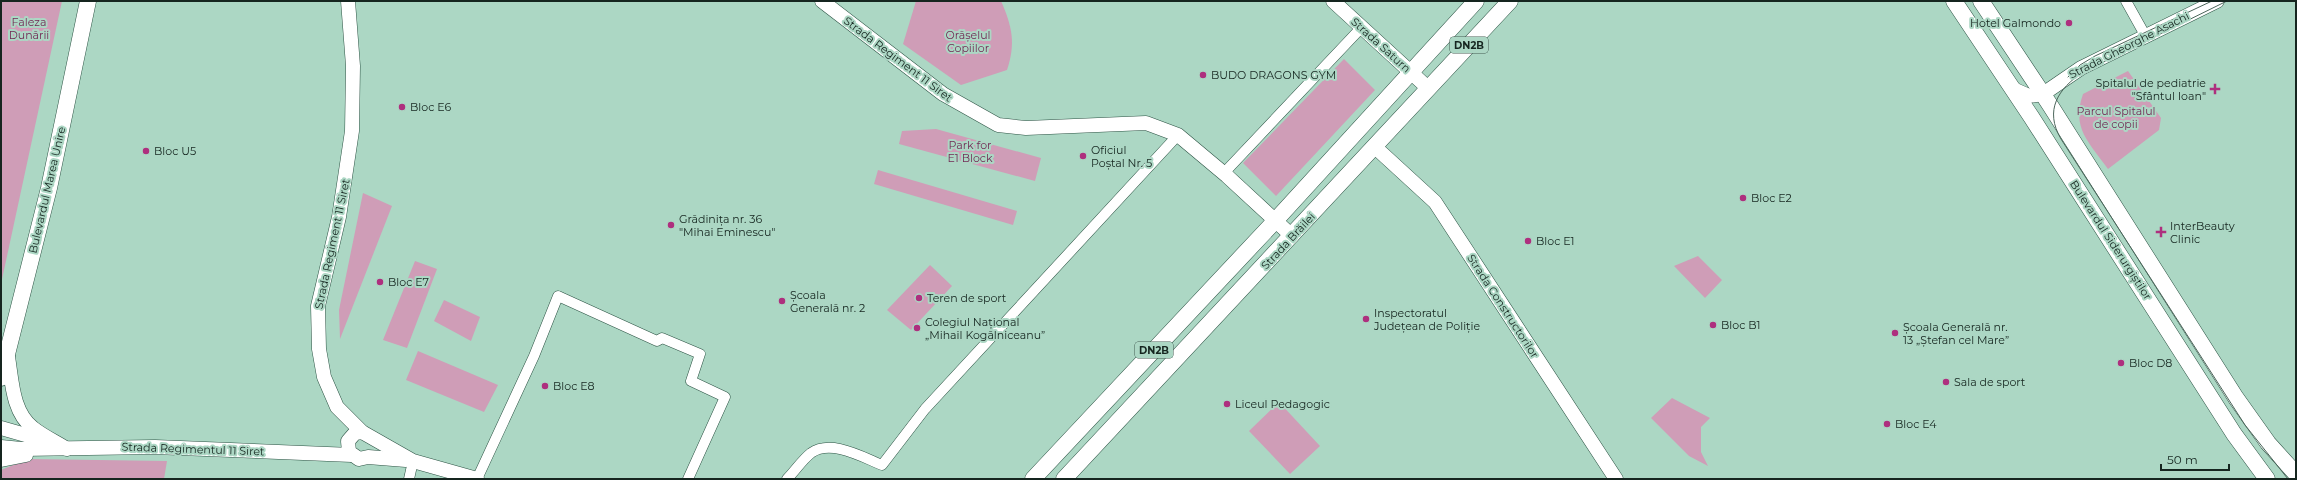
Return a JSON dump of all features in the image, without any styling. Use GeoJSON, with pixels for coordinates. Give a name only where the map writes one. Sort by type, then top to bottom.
{"type":"FeatureCollection","features":[{"type":"Feature","properties":{"kind":"main road","name":"Bulevardul Marea Unire"},"geometry":{"type":"LineString","coordinates":[[1,378],[8,357],[49,188],[88,1]]}},
{"type":"Feature","properties":{"kind":"main road","name":"DN2B"},"geometry":{"type":"LineString","coordinates":[[1033,479],[1274,221],[1476,1]]}},
{"type":"Feature","properties":{"kind":"main road","name":"Strada Brăilei"},"geometry":{"type":"LineString","coordinates":[[1064,479],[1510,1]]}},
{"type":"Feature","properties":{"kind":"main road","name":"Bulevardul Siderurgiștilor"},"geometry":{"type":"LineString","coordinates":[[1954,1],[2013,89],[2234,434],[2267,479]]}},
{"type":"Feature","properties":{"kind":"main road","name":"Bulevardul Siderurgiștilor"},"geometry":{"type":"LineString","coordinates":[[1981,1],[2043,94],[2236,398],[2268,443],[2296,474]]}},
{"type":"Feature","properties":{"kind":"street","name":"Strada Regiment 11 Siret"},"geometry":{"type":"LineString","coordinates":[[348,1],[353,66],[352,131],[340,217],[318,306],[317,329],[324,377],[341,411],[358,437],[374,445],[370,455]]}},
{"type":"Feature","properties":{"kind":"street","name":"Strada Regiment 11 Siret"},"geometry":{"type":"LineString","coordinates":[[822,1],[943,94],[998,125],[1026,128],[1146,123],[1178,135],[1224,173],[1274,221],[1292,236]]}},
{"type":"Feature","properties":{"kind":"street","name":"Strada Saturn"},"geometry":{"type":"LineString","coordinates":[[1333,1],[1428,88]]}},
{"type":"Feature","properties":{"kind":"street"},"geometry":{"type":"LineString","coordinates":[[2126,1],[2146,35]]}},
{"type":"Feature","properties":{"kind":"street","name":"Strada Gheorghe Asachi"},"geometry":{"type":"LineString","coordinates":[[2043,94],[2081,68],[2217,1]]}},
{"type":"Feature","properties":{"kind":"street"},"geometry":{"type":"LineString","coordinates":[[1224,173],[1362,28]]}},
{"type":"Feature","properties":{"kind":"street"},"geometry":{"type":"LineString","coordinates":[[2013,89],[2029,96],[2043,94]]}},
{"type":"Feature","properties":{"kind":"street"},"geometry":{"type":"LineString","coordinates":[[788,479],[810,454],[820,449],[834,448],[882,465],[924,409],[1178,135]]}},
{"type":"Feature","properties":{"kind":"street","name":"Strada Constructorilor"},"geometry":{"type":"LineString","coordinates":[[1375,147],[1435,202],[1616,479]]}},
{"type":"Feature","properties":{"kind":"street"},"geometry":{"type":"LineString","coordinates":[[352,455],[359,458],[370,455],[411,461],[477,479],[534,356],[558,296],[657,341],[662,338],[700,354],[691,381],[725,397],[688,479]]}},
{"type":"Feature","properties":{"kind":"street"},"geometry":{"type":"LineString","coordinates":[[8,357],[15,397],[22,416],[32,428],[68,449]]}},
{"type":"Feature","properties":{"kind":"street"},"geometry":{"type":"LineString","coordinates":[[1,428],[68,449]]}},
{"type":"Feature","properties":{"kind":"street"},"geometry":{"type":"LineString","coordinates":[[319,453],[358,437],[411,461]]}},
{"type":"Feature","properties":{"kind":"street","name":"Strada Regiment 11 Siret"},"geometry":{"type":"LineString","coordinates":[[352,455],[348,446],[358,437]]}},
{"type":"Feature","properties":{"kind":"street"},"geometry":{"type":"LineString","coordinates":[[1,447],[68,449]]}},
{"type":"Feature","properties":{"kind":"street","name":"Strada Regimentul 11 Siret"},"geometry":{"type":"LineString","coordinates":[[68,449],[155,447],[352,455]]}},
{"type":"Feature","properties":{"kind":"street"},"geometry":{"type":"LineString","coordinates":[[1,460],[68,449]]}},
{"type":"Feature","properties":{"kind":"street"},"geometry":{"type":"LineString","coordinates":[[410,479],[411,461]]}},
{"type":"Feature","properties":{"kind":"green space","name":"Faleza Dunării"},"geometry":{"type":"Polygon","coordinates":[[[1,1],[62,1],[1,284],[1,1]]]}},
{"type":"Feature","properties":{"kind":"green space","name":"Orășelul Copiilor"},"geometry":{"type":"Polygon","coordinates":[[[916,1],[1001,1],[1012,35],[1010,60],[1007,70],[961,85],[903,44],[916,1]]]}},
{"type":"Feature","properties":{"kind":"green space"},"geometry":{"type":"Polygon","coordinates":[[[1344,59],[1375,90],[1276,196],[1243,163],[1344,59]]]}},
{"type":"Feature","properties":{"kind":"green space","name":"Parcul Spitalul de copii"},"geometry":{"type":"Polygon","coordinates":[[[2128,71],[2161,118],[2159,130],[2108,169],[2084,134],[2079,116],[2080,106],[2083,94],[2128,71]]]}},
{"type":"Feature","properties":{"kind":"green space","name":"Park for E1 Block"},"geometry":{"type":"Polygon","coordinates":[[[936,129],[1041,158],[1035,181],[899,144],[902,131],[936,129]]]}},
{"type":"Feature","properties":{"kind":"green space","name":"Park for E1 Block"},"geometry":{"type":"Polygon","coordinates":[[[878,170],[1017,211],[1013,225],[874,184],[878,170]]]}},
{"type":"Feature","properties":{"kind":"green space"},"geometry":{"type":"Polygon","coordinates":[[[363,193],[392,206],[340,339],[339,310],[363,193]]]}},
{"type":"Feature","properties":{"kind":"green space"},"geometry":{"type":"Polygon","coordinates":[[[1698,256],[1722,280],[1705,298],[1674,266],[1698,256]]]}},
{"type":"Feature","properties":{"kind":"green space"},"geometry":{"type":"Polygon","coordinates":[[[415,261],[437,269],[407,348],[383,340],[415,261]]]}},
{"type":"Feature","properties":{"kind":"green space","name":"Teren de sport"},"geometry":{"type":"Polygon","coordinates":[[[930,265],[952,286],[911,330],[887,310],[930,265]]]}},
{"type":"Feature","properties":{"kind":"green space"},"geometry":{"type":"Polygon","coordinates":[[[444,300],[480,317],[471,341],[434,321],[444,300]]]}},
{"type":"Feature","properties":{"kind":"green space"},"geometry":{"type":"Polygon","coordinates":[[[418,351],[498,385],[484,412],[406,380],[418,351]]]}},
{"type":"Feature","properties":{"kind":"green space"},"geometry":{"type":"Polygon","coordinates":[[[1672,398],[1710,418],[1701,427],[1701,452],[1708,466],[1689,456],[1651,418],[1672,398]]]}},
{"type":"Feature","properties":{"kind":"green space"},"geometry":{"type":"Polygon","coordinates":[[[1279,402],[1320,446],[1290,474],[1249,431],[1279,402]]]}},
{"type":"Feature","properties":{"kind":"green space"},"geometry":{"type":"Polygon","coordinates":[[[28,459],[167,461],[164,479],[1,479],[1,470],[28,459]]]}},
{"type":"Feature","properties":{"kind":"tram line"},"geometry":{"type":"LineString","coordinates":[[2068,77],[2080,65],[2095,56],[2212,1]]}},
{"type":"Feature","properties":{"kind":"tram line"},"geometry":{"type":"LineString","coordinates":[[2227,1],[2083,72],[2067,86],[2056,101],[2054,119],[2061,139],[2245,425],[2288,479]]}},
{"type":"Feature","properties":{"kind":"place","name":"Hotel Galmondo"},"geometry":{"type":"Point","coordinates":[2069,23]}},
{"type":"Feature","properties":{"kind":"place","name":"BUDO DRAGONS GYM"},"geometry":{"type":"Point","coordinates":[1203,75]}},
{"type":"Feature","properties":{"kind":"place","name":"Spitalul de pediatrie \"Sfântul Ioan\""},"geometry":{"type":"Point","coordinates":[2215,89]}},
{"type":"Feature","properties":{"kind":"place","name":"Bloc E6"},"geometry":{"type":"Point","coordinates":[402,107]}},
{"type":"Feature","properties":{"kind":"place","name":"Bloc U5"},"geometry":{"type":"Point","coordinates":[146,151]}},
{"type":"Feature","properties":{"kind":"place","name":"Oficiul Poștal Nr. 5"},"geometry":{"type":"Point","coordinates":[1083,156]}},
{"type":"Feature","properties":{"kind":"place","name":"Bloc E2"},"geometry":{"type":"Point","coordinates":[1743,198]}},
{"type":"Feature","properties":{"kind":"place","name":"Grădinița nr. 36 \"Mihai Eminescu\""},"geometry":{"type":"Point","coordinates":[671,225]}},
{"type":"Feature","properties":{"kind":"place","name":"InterBeauty Clinic"},"geometry":{"type":"Point","coordinates":[2161,232]}},
{"type":"Feature","properties":{"kind":"place","name":"Bloc E1"},"geometry":{"type":"Point","coordinates":[1528,241]}},
{"type":"Feature","properties":{"kind":"place","name":"Bloc E7"},"geometry":{"type":"Point","coordinates":[380,282]}},
{"type":"Feature","properties":{"kind":"place","name":"Teren de sport"},"geometry":{"type":"Point","coordinates":[919,298]}},
{"type":"Feature","properties":{"kind":"place","name":"Școala Generală nr. 2"},"geometry":{"type":"Point","coordinates":[782,301]}},
{"type":"Feature","properties":{"kind":"place","name":"Inspectoratul Județean de Poliție"},"geometry":{"type":"Point","coordinates":[1366,319]}},
{"type":"Feature","properties":{"kind":"place","name":"Bloc B1"},"geometry":{"type":"Point","coordinates":[1713,325]}},
{"type":"Feature","properties":{"kind":"place","name":"Colegiul Național „Mihail Kogălniceanu”"},"geometry":{"type":"Point","coordinates":[917,328]}},
{"type":"Feature","properties":{"kind":"place","name":"Școala Generală nr. 13 „Ștefan cel Mare”"},"geometry":{"type":"Point","coordinates":[1895,333]}},
{"type":"Feature","properties":{"kind":"place","name":"Bloc D8"},"geometry":{"type":"Point","coordinates":[2121,363]}},
{"type":"Feature","properties":{"kind":"place","name":"Sala de sport"},"geometry":{"type":"Point","coordinates":[1946,382]}},
{"type":"Feature","properties":{"kind":"place","name":"Bloc E8"},"geometry":{"type":"Point","coordinates":[545,386]}},
{"type":"Feature","properties":{"kind":"place","name":"Liceul Pedagogic"},"geometry":{"type":"Point","coordinates":[1227,404]}},
{"type":"Feature","properties":{"kind":"place","name":"Bloc E4"},"geometry":{"type":"Point","coordinates":[1887,424]}}]}
